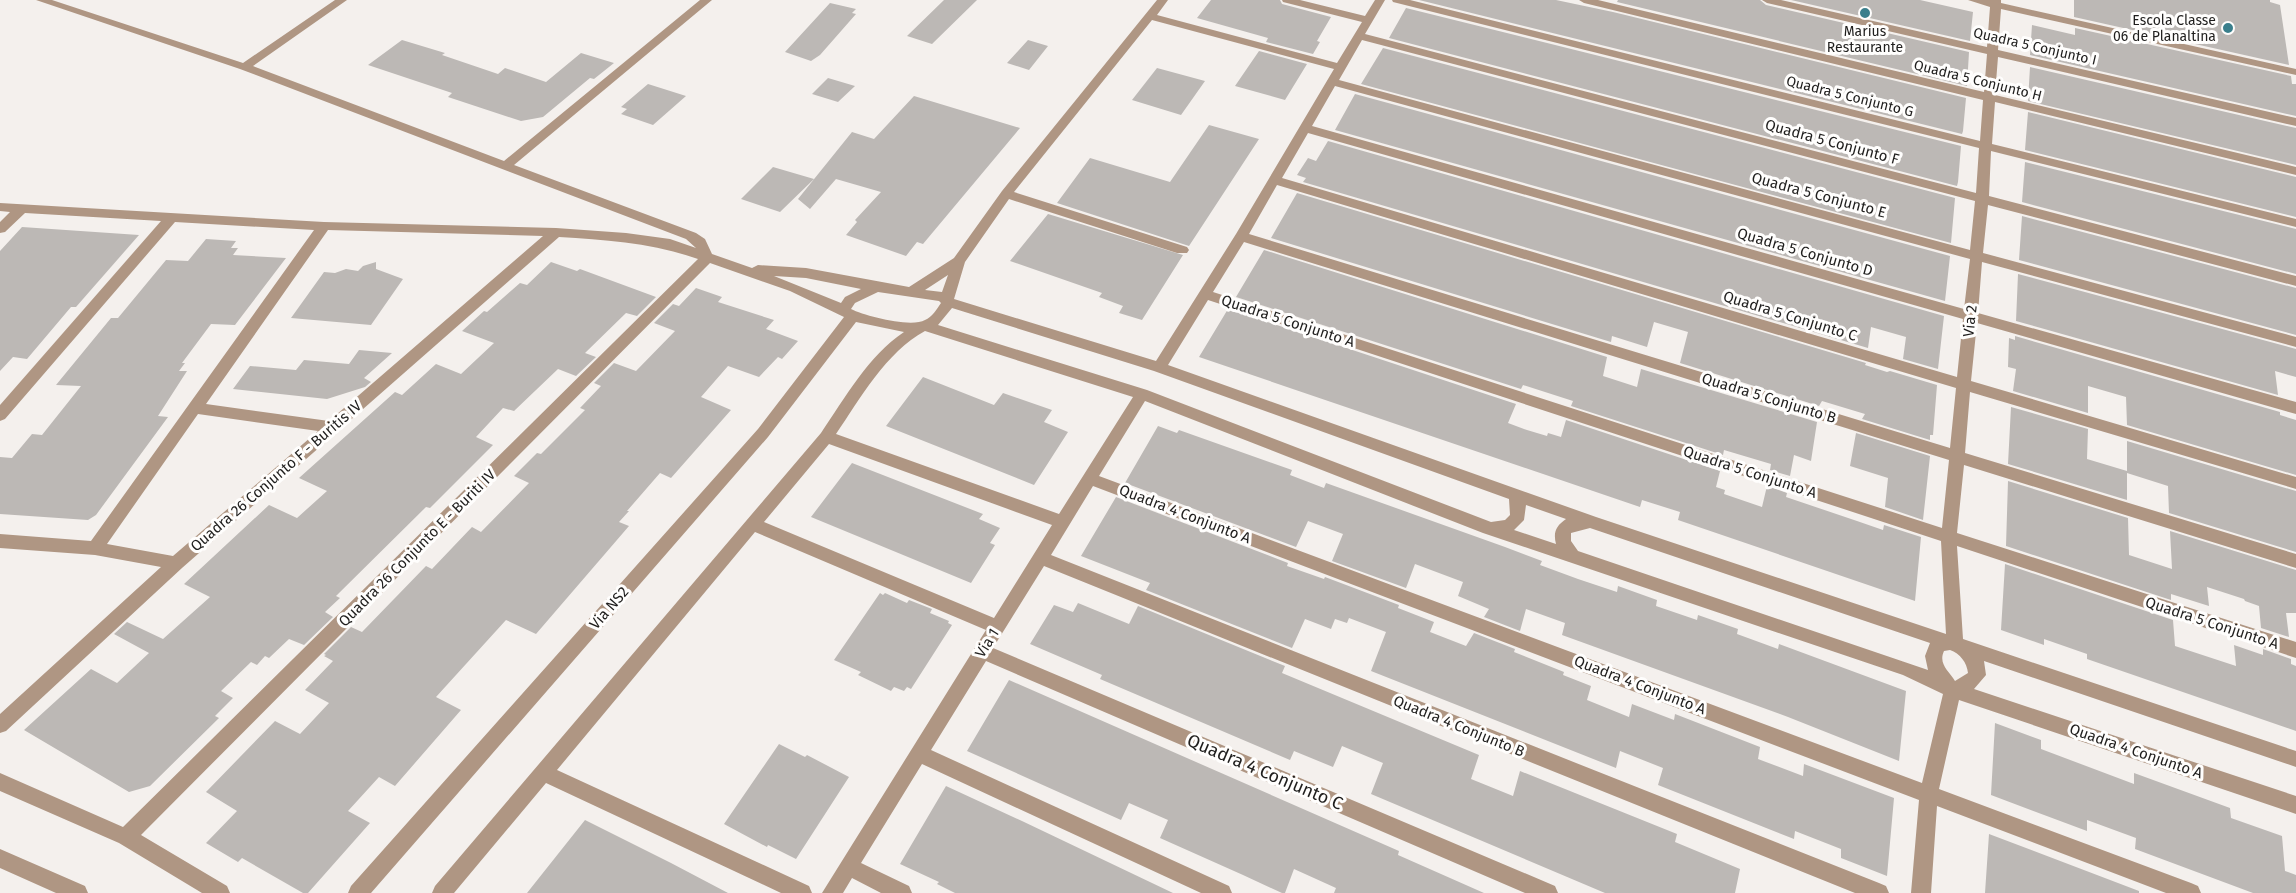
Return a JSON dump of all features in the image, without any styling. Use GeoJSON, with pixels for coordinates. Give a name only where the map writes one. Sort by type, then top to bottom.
{"type":"FeatureCollection","features":[{"type":"Feature","properties":{"kind":"street"},"geometry":{"type":"LineString","coordinates":[[41,0],[243,67],[691,236],[700,242],[707,258]]}},
{"type":"Feature","properties":{"kind":"street"},"geometry":{"type":"LineString","coordinates":[[243,67],[342,0]]}},
{"type":"Feature","properties":{"kind":"street"},"geometry":{"type":"LineString","coordinates":[[505,166],[707,0]]}},
{"type":"Feature","properties":{"kind":"street"},"geometry":{"type":"LineString","coordinates":[[913,291],[958,261],[1006,194],[1163,0]]}},
{"type":"Feature","properties":{"kind":"street"},"geometry":{"type":"LineString","coordinates":[[1287,0],[1368,20]]}},
{"type":"Feature","properties":{"kind":"street"},"geometry":{"type":"LineString","coordinates":[[1159,367],[1242,236],[1380,0]]}},
{"type":"Feature","properties":{"kind":"street","name":"Quadra 5 Conjunto G"},"geometry":{"type":"LineString","coordinates":[[1397,0],[2296,223]]}},
{"type":"Feature","properties":{"kind":"street","name":"Quadra 5 Conjunto H"},"geometry":{"type":"LineString","coordinates":[[1584,0],[2296,171]]}},
{"type":"Feature","properties":{"kind":"street","name":"Quadra 5 Conjunto I"},"geometry":{"type":"LineString","coordinates":[[1767,0],[2296,122]]}},
{"type":"Feature","properties":{"kind":"street"},"geometry":{"type":"LineString","coordinates":[[1973,0],[1996,2],[2296,72]]}},
{"type":"Feature","properties":{"kind":"street","name":"Via 2"},"geometry":{"type":"LineString","coordinates":[[1955,642],[1949,537],[1982,199],[1996,2]]}},
{"type":"Feature","properties":{"kind":"street"},"geometry":{"type":"LineString","coordinates":[[1149,16],[1341,67]]}},
{"type":"Feature","properties":{"kind":"street","name":"Quadra 5 Conjunto F"},"geometry":{"type":"LineString","coordinates":[[1359,36],[2296,281]]}},
{"type":"Feature","properties":{"kind":"street","name":"Quadra 5 Conjunto E"},"geometry":{"type":"LineString","coordinates":[[1332,82],[2296,342]]}},
{"type":"Feature","properties":{"kind":"street","name":"Quadra 5 Conjunto D"},"geometry":{"type":"LineString","coordinates":[[1305,128],[2296,408]]}},
{"type":"Feature","properties":{"kind":"street","name":"Quadra 5 Conjunto C"},"geometry":{"type":"LineString","coordinates":[[1275,180],[2296,483]]}},
{"type":"Feature","properties":{"kind":"street"},"geometry":{"type":"LineString","coordinates":[[1006,194],[1182,250]]}},
{"type":"Feature","properties":{"kind":"street"},"geometry":{"type":"LineString","coordinates":[[0,207],[324,226],[556,232],[626,237],[670,244],[795,288],[848,313],[922,327],[1142,394],[1490,528],[1573,557]]}},
{"type":"Feature","properties":{"kind":"street"},"geometry":{"type":"LineString","coordinates":[[0,230],[22,208]]}},
{"type":"Feature","properties":{"kind":"street"},"geometry":{"type":"LineString","coordinates":[[0,416],[172,217]]}},
{"type":"Feature","properties":{"kind":"street"},"geometry":{"type":"LineString","coordinates":[[94,548],[324,226]]}},
{"type":"Feature","properties":{"kind":"street","name":"Quadra 26 Conjunto F - Buritis IV"},"geometry":{"type":"LineString","coordinates":[[0,725],[176,563],[556,232]]}},
{"type":"Feature","properties":{"kind":"street","name":"Quadra 5 Conjunto B"},"geometry":{"type":"LineString","coordinates":[[1242,236],[2296,561]]}},
{"type":"Feature","properties":{"kind":"street","name":"Quadra 26 Conjunto E - Buriti IV"},"geometry":{"type":"LineString","coordinates":[[126,837],[707,258]]}},
{"type":"Feature","properties":{"kind":"street"},"geometry":{"type":"LineString","coordinates":[[442,893],[826,437],[864,382],[896,344],[933,322],[948,301],[958,261]]}},
{"type":"Feature","properties":{"kind":"street"},"geometry":{"type":"LineString","coordinates":[[737,269],[806,273],[876,287],[913,291],[1159,367],[1592,522],[1955,642],[2296,759]]}},
{"type":"Feature","properties":{"kind":"street","name":"Via NS2"},"geometry":{"type":"LineString","coordinates":[[358,893],[763,433],[848,313],[850,300],[876,287]]}},
{"type":"Feature","properties":{"kind":"street","name":"Quadra 5 Conjunto A"},"geometry":{"type":"LineString","coordinates":[[1205,294],[2296,650]]}},
{"type":"Feature","properties":{"kind":"street","name":"Via 1"},"geometry":{"type":"LineString","coordinates":[[832,893],[1142,394]]}},
{"type":"Feature","properties":{"kind":"street"},"geometry":{"type":"LineString","coordinates":[[196,408],[331,427]]}},
{"type":"Feature","properties":{"kind":"street"},"geometry":{"type":"LineString","coordinates":[[826,437],[1062,522]]}},
{"type":"Feature","properties":{"kind":"street","name":"Quadra 4 Conjunto A"},"geometry":{"type":"LineString","coordinates":[[1089,478],[2191,893]]}},
{"type":"Feature","properties":{"kind":"street"},"geometry":{"type":"LineString","coordinates":[[1490,528],[1510,527],[1516,521],[1520,510],[1515,493]]}},
{"type":"Feature","properties":{"kind":"street"},"geometry":{"type":"LineString","coordinates":[[1573,557],[1563,542],[1563,530],[1572,524],[1592,522]]}},
{"type":"Feature","properties":{"kind":"street"},"geometry":{"type":"LineString","coordinates":[[753,524],[997,627]]}},
{"type":"Feature","properties":{"kind":"street"},"geometry":{"type":"LineString","coordinates":[[0,541],[94,548],[176,563]]}},
{"type":"Feature","properties":{"kind":"street","name":"Quadra 4 Conjunto A"},"geometry":{"type":"LineString","coordinates":[[1573,557],[1907,669],[1953,690],[2296,806]]}},
{"type":"Feature","properties":{"kind":"street","name":"Quadra 4 Conjunto B"},"geometry":{"type":"LineString","coordinates":[[1040,558],[1879,893]]}},
{"type":"Feature","properties":{"kind":"street"},"geometry":{"type":"LineString","coordinates":[[1953,690],[1970,683],[1977,675],[1975,661],[1955,642]]}},
{"type":"Feature","properties":{"kind":"street"},"geometry":{"type":"LineString","coordinates":[[1953,690],[1936,670],[1933,656],[1938,644],[1955,642]]}},
{"type":"Feature","properties":{"kind":"street","name":"Quadra 4 Conjunto C"},"geometry":{"type":"LineString","coordinates":[[982,651],[1548,893]]}},
{"type":"Feature","properties":{"kind":"street"},"geometry":{"type":"LineString","coordinates":[[1921,893],[1929,794],[1953,690]]}},
{"type":"Feature","properties":{"kind":"street"},"geometry":{"type":"LineString","coordinates":[[919,754],[1222,893]]}},
{"type":"Feature","properties":{"kind":"street"},"geometry":{"type":"LineString","coordinates":[[543,772],[802,893]]}},
{"type":"Feature","properties":{"kind":"street"},"geometry":{"type":"LineString","coordinates":[[0,782],[126,837],[220,893]]}},
{"type":"Feature","properties":{"kind":"street"},"geometry":{"type":"LineString","coordinates":[[0,858],[74,892]]}},
{"type":"Feature","properties":{"kind":"street"},"geometry":{"type":"LineString","coordinates":[[849,867],[902,893]]}},
{"type":"Feature","properties":{"kind":"building"},"geometry":{"type":"Polygon","coordinates":[[[944,0],[977,0],[932,44],[907,36],[944,0]]]}},
{"type":"Feature","properties":{"kind":"building"},"geometry":{"type":"Polygon","coordinates":[[[1211,0],[1280,0],[1282,4],[1331,17],[1317,41],[1320,42],[1313,54],[1266,42],[1268,38],[1197,18],[1211,0]]]}},
{"type":"Feature","properties":{"kind":"building"},"geometry":{"type":"Polygon","coordinates":[[[1419,0],[1556,0],[1613,12],[1966,98],[1963,131],[1962,134],[1419,0]]]}},
{"type":"Feature","properties":{"kind":"building"},"geometry":{"type":"Polygon","coordinates":[[[1618,0],[1760,0],[1766,5],[1969,52],[1967,86],[1617,2],[1618,0]]]}},
{"type":"Feature","properties":{"kind":"building"},"geometry":{"type":"Polygon","coordinates":[[[1791,0],[1920,0],[1973,12],[1970,41],[1791,0]]]}},
{"type":"Feature","properties":{"kind":"building","name":"Escola Classe 06 de Planaltina"},"geometry":{"type":"Polygon","coordinates":[[[2074,0],[2270,0],[2280,5],[2289,65],[2074,17],[2074,0]]]}},
{"type":"Feature","properties":{"kind":"building"},"geometry":{"type":"Polygon","coordinates":[[[830,3],[856,9],[852,13],[856,14],[820,55],[811,61],[785,52],[830,3]]]}},
{"type":"Feature","properties":{"kind":"building"},"geometry":{"type":"Polygon","coordinates":[[[1406,8],[1961,146],[1957,186],[1389,38],[1406,8]]]}},
{"type":"Feature","properties":{"kind":"building"},"geometry":{"type":"Polygon","coordinates":[[[2032,25],[2075,35],[2075,28],[2291,76],[2292,84],[2296,84],[2296,116],[2030,55],[2032,25]]]}},
{"type":"Feature","properties":{"kind":"building"},"geometry":{"type":"Polygon","coordinates":[[[402,40],[445,53],[442,55],[498,74],[505,68],[546,82],[581,53],[614,63],[594,79],[590,78],[543,117],[521,121],[448,97],[452,93],[368,65],[402,40]]]}},
{"type":"Feature","properties":{"kind":"building"},"geometry":{"type":"Polygon","coordinates":[[[1028,40],[1048,46],[1029,70],[1007,63],[1028,40]]]}},
{"type":"Feature","properties":{"kind":"building"},"geometry":{"type":"Polygon","coordinates":[[[1383,48],[1955,198],[1951,243],[1361,84],[1383,48]]]}},
{"type":"Feature","properties":{"kind":"building"},"geometry":{"type":"Polygon","coordinates":[[[1259,51],[1307,64],[1285,100],[1235,86],[1259,51]]]}},
{"type":"Feature","properties":{"kind":"building"},"geometry":{"type":"Polygon","coordinates":[[[2030,67],[2296,128],[2296,165],[2028,101],[2030,67]]]}},
{"type":"Feature","properties":{"kind":"building"},"geometry":{"type":"Polygon","coordinates":[[[1157,68],[1205,81],[1181,115],[1132,100],[1157,68]]]}},
{"type":"Feature","properties":{"kind":"building"},"geometry":{"type":"Polygon","coordinates":[[[828,78],[855,86],[838,102],[812,94],[828,78]]]}},
{"type":"Feature","properties":{"kind":"building"},"geometry":{"type":"Polygon","coordinates":[[[648,84],[686,96],[653,125],[621,114],[627,109],[621,107],[648,84]]]}},
{"type":"Feature","properties":{"kind":"building"},"geometry":{"type":"Polygon","coordinates":[[[1355,94],[1950,256],[1945,301],[1335,130],[1355,94]]]}},
{"type":"Feature","properties":{"kind":"building"},"geometry":{"type":"Polygon","coordinates":[[[914,96],[1020,128],[923,244],[917,242],[906,256],[846,235],[857,222],[855,220],[881,192],[836,179],[810,209],[798,199],[852,132],[874,139],[914,96]]]}},
{"type":"Feature","properties":{"kind":"building"},"geometry":{"type":"Polygon","coordinates":[[[2028,112],[2296,177],[2296,217],[2025,150],[2028,112]]]}},
{"type":"Feature","properties":{"kind":"building"},"geometry":{"type":"Polygon","coordinates":[[[1209,125],[1259,139],[1189,246],[1057,203],[1090,158],[1170,182],[1209,125]]]}},
{"type":"Feature","properties":{"kind":"building"},"geometry":{"type":"Polygon","coordinates":[[[1328,141],[1944,316],[1938,369],[1903,359],[1906,337],[1871,327],[1868,348],[1303,182],[1306,178],[1297,175],[1308,158],[1316,161],[1328,141]]]}},
{"type":"Feature","properties":{"kind":"building"},"geometry":{"type":"Polygon","coordinates":[[[2025,162],[2296,229],[2296,274],[2022,202],[2025,162]]]}},
{"type":"Feature","properties":{"kind":"building"},"geometry":{"type":"Polygon","coordinates":[[[773,167],[814,179],[780,212],[741,199],[773,167]]]}},
{"type":"Feature","properties":{"kind":"building"},"geometry":{"type":"Polygon","coordinates":[[[1297,193],[1866,363],[1865,365],[1887,372],[1937,385],[1933,435],[1930,435],[1930,440],[1862,419],[1865,414],[1822,401],[1819,406],[1680,363],[1688,332],[1654,322],[1647,347],[1612,336],[1611,342],[1271,238],[1297,193]]]}},
{"type":"Feature","properties":{"kind":"building"},"geometry":{"type":"Polygon","coordinates":[[[1048,214],[1183,255],[1142,320],[1119,313],[1123,306],[1099,297],[1102,293],[1010,261],[1048,214]]]}},
{"type":"Feature","properties":{"kind":"building"},"geometry":{"type":"Polygon","coordinates":[[[2022,216],[2296,288],[2296,335],[2019,260],[2022,216]]]}},
{"type":"Feature","properties":{"kind":"building"},"geometry":{"type":"Polygon","coordinates":[[[22,227],[139,235],[76,307],[71,307],[27,359],[13,357],[0,371],[0,251],[22,227]]]}},
{"type":"Feature","properties":{"kind":"building"},"geometry":{"type":"Polygon","coordinates":[[[206,239],[236,241],[231,248],[238,248],[233,255],[286,258],[235,325],[211,324],[182,363],[185,363],[179,371],[187,371],[158,416],[168,417],[96,515],[88,520],[0,514],[0,457],[12,458],[32,434],[42,435],[81,386],[56,385],[111,318],[118,318],[166,260],[188,261],[206,239]]]}},
{"type":"Feature","properties":{"kind":"building"},"geometry":{"type":"Polygon","coordinates":[[[1264,250],[1607,357],[1603,376],[1637,387],[1641,369],[1817,422],[1811,461],[1794,455],[1790,476],[1770,470],[1771,464],[1724,450],[1723,455],[1571,406],[1573,401],[1523,385],[1521,389],[1236,297],[1264,250]]]}},
{"type":"Feature","properties":{"kind":"building"},"geometry":{"type":"Polygon","coordinates":[[[376,262],[376,269],[403,279],[371,325],[291,318],[324,272],[335,273],[346,269],[358,271],[363,266],[376,262]]]}},
{"type":"Feature","properties":{"kind":"building"},"geometry":{"type":"Polygon","coordinates":[[[551,262],[577,271],[580,269],[656,297],[637,316],[626,313],[585,353],[596,357],[576,376],[558,369],[514,411],[503,408],[476,437],[493,445],[336,596],[340,598],[325,612],[333,617],[304,645],[289,639],[269,658],[265,656],[257,665],[251,662],[221,691],[233,698],[215,716],[219,718],[150,786],[129,792],[24,730],[91,669],[117,683],[149,653],[114,634],[127,622],[163,639],[210,597],[184,584],[269,505],[297,518],[327,491],[299,478],[395,392],[402,395],[436,364],[461,374],[494,343],[462,331],[520,283],[527,285],[551,262]]]}},
{"type":"Feature","properties":{"kind":"building"},"geometry":{"type":"Polygon","coordinates":[[[2018,274],[2296,349],[2296,377],[2275,371],[2278,395],[2016,321],[2018,274]]]}},
{"type":"Feature","properties":{"kind":"building"},"geometry":{"type":"Polygon","coordinates":[[[696,288],[722,297],[718,302],[774,320],[766,329],[798,341],[782,359],[778,357],[759,377],[728,366],[701,397],[731,410],[671,478],[660,473],[619,522],[629,526],[536,634],[506,620],[436,697],[461,710],[395,786],[379,777],[348,811],[370,823],[308,893],[303,893],[242,858],[238,862],[206,843],[237,811],[206,792],[275,721],[300,734],[329,703],[305,690],[333,661],[324,654],[351,627],[362,632],[426,566],[432,569],[472,527],[481,532],[529,483],[514,476],[537,453],[541,454],[585,410],[580,408],[601,386],[594,383],[614,363],[636,371],[675,331],[654,323],[673,304],[679,306],[696,288]]]}},
{"type":"Feature","properties":{"kind":"building"},"geometry":{"type":"Polygon","coordinates":[[[1228,309],[1516,404],[1508,423],[1527,430],[1547,436],[1548,433],[1561,437],[1566,420],[1720,471],[1716,487],[1725,490],[1724,494],[1762,507],[1767,486],[1787,493],[1786,497],[1883,530],[1884,525],[1921,537],[1915,601],[1678,520],[1680,512],[1642,500],[1640,507],[1199,357],[1228,309]]]}},
{"type":"Feature","properties":{"kind":"building"},"geometry":{"type":"Polygon","coordinates":[[[2015,336],[2280,412],[2280,415],[2296,420],[2296,475],[2127,425],[2126,397],[2088,386],[2088,413],[2013,391],[2016,369],[2008,367],[2009,338],[2015,340],[2015,336]]]}},
{"type":"Feature","properties":{"kind":"building"},"geometry":{"type":"Polygon","coordinates":[[[359,350],[392,353],[364,378],[371,382],[365,387],[327,399],[233,389],[250,366],[296,370],[304,360],[349,364],[359,350]]]}},
{"type":"Feature","properties":{"kind":"building"},"geometry":{"type":"Polygon","coordinates":[[[923,377],[994,405],[1003,393],[1052,410],[1044,422],[1068,432],[1034,485],[886,426],[923,377]]]}},
{"type":"Feature","properties":{"kind":"building"},"geometry":{"type":"Polygon","coordinates":[[[2011,407],[2088,429],[2087,459],[2127,471],[2127,441],[2296,491],[2296,552],[2169,513],[2168,486],[2127,473],[2127,500],[2008,464],[2011,407]]]}},
{"type":"Feature","properties":{"kind":"building"},"geometry":{"type":"Polygon","coordinates":[[[1158,426],[1177,433],[1179,430],[1292,470],[1290,475],[1324,488],[1326,483],[1505,547],[1542,561],[1540,565],[1578,579],[1617,592],[1618,586],[1657,600],[1656,606],[1697,620],[1698,615],[1738,629],[1737,634],[1778,649],[1779,644],[1906,691],[1899,761],[1788,717],[1562,635],[1565,623],[1526,609],[1520,631],[1484,617],[1489,609],[1458,596],[1463,582],[1415,564],[1406,588],[1332,561],[1343,534],[1308,521],[1296,547],[1125,483],[1158,426]]]}},
{"type":"Feature","properties":{"kind":"building"},"geometry":{"type":"Polygon","coordinates":[[[1856,433],[1930,456],[1923,520],[1885,507],[1888,478],[1850,466],[1856,433]]]}},
{"type":"Feature","properties":{"kind":"building"},"geometry":{"type":"Polygon","coordinates":[[[852,463],[983,514],[979,519],[1000,528],[990,543],[995,545],[971,583],[811,517],[852,463]]]}},
{"type":"Feature","properties":{"kind":"building"},"geometry":{"type":"Polygon","coordinates":[[[2008,481],[2128,518],[2129,555],[2172,569],[2170,531],[2296,570],[2296,613],[2286,613],[2289,637],[2261,628],[2259,606],[2207,587],[2209,606],[2171,594],[2171,600],[2006,546],[2008,481]]]}},
{"type":"Feature","properties":{"kind":"building"},"geometry":{"type":"Polygon","coordinates":[[[1116,497],[1288,563],[1287,566],[1324,579],[1325,577],[1399,605],[1398,608],[1434,622],[1430,632],[1466,646],[1474,633],[1515,649],[1514,652],[1564,672],[1563,675],[1591,686],[1587,700],[1629,717],[1632,704],[1674,720],[1675,714],[1760,747],[1758,759],[1803,776],[1804,764],[1894,798],[1887,876],[1841,858],[1841,849],[1795,831],[1794,839],[1658,785],[1663,768],[1620,751],[1616,768],[1371,671],[1386,632],[1349,618],[1347,623],[1335,619],[1331,629],[1305,619],[1292,648],[1146,590],[1150,583],[1081,556],[1116,497]]]}},
{"type":"Feature","properties":{"kind":"building"},"geometry":{"type":"Polygon","coordinates":[[[2005,564],[2173,620],[2175,646],[2236,666],[2234,645],[2263,655],[2263,649],[2291,659],[2291,664],[2296,666],[2296,731],[2087,659],[2087,654],[2044,639],[2044,645],[2001,630],[2005,564]]]}},
{"type":"Feature","properties":{"kind":"building"},"geometry":{"type":"Polygon","coordinates":[[[880,593],[907,603],[909,600],[932,609],[930,613],[949,621],[948,623],[952,625],[911,689],[907,687],[904,691],[894,687],[891,691],[858,675],[861,672],[834,660],[880,593]]]}},
{"type":"Feature","properties":{"kind":"building"},"geometry":{"type":"Polygon","coordinates":[[[1078,603],[1129,624],[1138,606],[1285,666],[1282,673],[1479,755],[1471,779],[1513,796],[1520,771],[1677,834],[1675,842],[1740,869],[1735,893],[1605,893],[1371,794],[1383,763],[1342,746],[1333,767],[1294,751],[1290,760],[1100,679],[1102,675],[1030,644],[1054,605],[1073,612],[1078,603]]]}},
{"type":"Feature","properties":{"kind":"building"},"geometry":{"type":"Polygon","coordinates":[[[1009,680],[1399,851],[1398,855],[1484,893],[1334,893],[1336,888],[1294,869],[1285,893],[1282,893],[1160,838],[1168,820],[1129,803],[1121,820],[967,751],[1009,680]]]}},
{"type":"Feature","properties":{"kind":"building"},"geometry":{"type":"Polygon","coordinates":[[[1995,723],[2041,740],[2041,749],[2134,784],[2134,773],[2230,808],[2231,818],[2282,836],[2285,871],[2296,875],[2296,893],[2253,893],[2135,849],[2136,838],[2087,820],[2087,831],[1991,795],[1995,723]]]}},
{"type":"Feature","properties":{"kind":"building"},"geometry":{"type":"Polygon","coordinates":[[[779,744],[805,757],[807,755],[849,777],[796,859],[768,845],[767,847],[724,824],[779,744]]]}},
{"type":"Feature","properties":{"kind":"building"},"geometry":{"type":"Polygon","coordinates":[[[946,786],[1173,893],[955,893],[937,884],[939,882],[900,864],[946,786]]]}},
{"type":"Feature","properties":{"kind":"building"},"geometry":{"type":"Polygon","coordinates":[[[585,820],[671,863],[728,893],[527,893],[585,820]]]}},
{"type":"Feature","properties":{"kind":"building"},"geometry":{"type":"Polygon","coordinates":[[[1989,834],[2139,891],[2139,893],[1985,893],[1989,834]]]}},
{"type":"Feature","properties":{"kind":"place","name":"Marius Restaurante"},"geometry":{"type":"Point","coordinates":[1865,13]}},
{"type":"Feature","properties":{"kind":"place","name":"Escola Classe 06 de Planaltina"},"geometry":{"type":"Point","coordinates":[2228,28]}}]}
